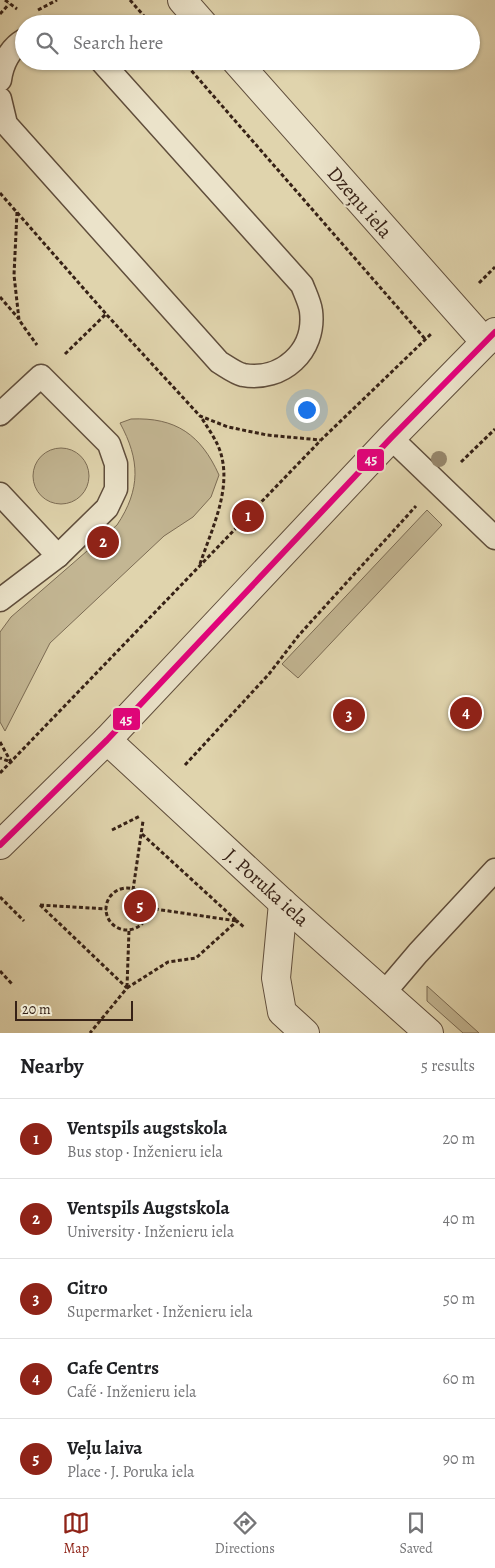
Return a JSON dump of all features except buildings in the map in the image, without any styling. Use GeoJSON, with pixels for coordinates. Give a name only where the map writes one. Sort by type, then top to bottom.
{"type":"FeatureCollection","features":[{"type":"Feature","properties":{"kind":"street"},"geometry":{"type":"LineString","coordinates":[[182,0],[195,15]]}},
{"type":"Feature","properties":{"kind":"street","name":"Dzeņu iela"},"geometry":{"type":"LineString","coordinates":[[244,70],[490,337]]}},
{"type":"Feature","properties":{"kind":"street"},"geometry":{"type":"LineString","coordinates":[[0,845],[107,740],[391,438],[490,337]]}},
{"type":"Feature","properties":{"kind":"street","name":"J. Poruka iela"},"geometry":{"type":"LineString","coordinates":[[107,740],[283,903],[429,1033]]}},
{"type":"Feature","properties":{"kind":"street"},"geometry":{"type":"LineString","coordinates":[[283,903],[276,978],[282,1012],[305,1033]]}},
{"type":"Feature","properties":{"kind":"lane"},"geometry":{"type":"LineString","coordinates":[[0,80],[12,40]]}},
{"type":"Feature","properties":{"kind":"lane"},"geometry":{"type":"LineString","coordinates":[[0,99],[6,124],[219,362],[242,374],[269,375],[286,367],[303,352],[311,329],[311,310],[302,285],[109,70]]}},
{"type":"Feature","properties":{"kind":"lane"},"geometry":{"type":"LineString","coordinates":[[0,414],[47,370],[109,444],[116,464],[116,489],[107,508],[58,556],[0,600]]}},
{"type":"Feature","properties":{"kind":"lane"},"geometry":{"type":"LineString","coordinates":[[391,438],[495,538]]}},
{"type":"Feature","properties":{"kind":"lane"},"geometry":{"type":"LineString","coordinates":[[0,494],[58,556]]}},
{"type":"Feature","properties":{"kind":"lane"},"geometry":{"type":"LineString","coordinates":[[384,993],[418,953],[495,870]]}},
{"type":"Feature","properties":{"kind":"path"},"geometry":{"type":"LineString","coordinates":[[130,0],[143,15]]}},
{"type":"Feature","properties":{"kind":"path"},"geometry":{"type":"LineString","coordinates":[[0,14],[9,4]]}},
{"type":"Feature","properties":{"kind":"path"},"geometry":{"type":"LineString","coordinates":[[0,773],[320,440],[426,340],[191,70]]}},
{"type":"Feature","properties":{"kind":"path"},"geometry":{"type":"LineString","coordinates":[[0,193],[106,314],[200,416],[213,436],[222,457],[225,479],[219,508],[200,565]]}},
{"type":"Feature","properties":{"kind":"path"},"geometry":{"type":"LineString","coordinates":[[17,212],[14,275],[19,320]]}},
{"type":"Feature","properties":{"kind":"path"},"geometry":{"type":"LineString","coordinates":[[476,287],[495,267]]}},
{"type":"Feature","properties":{"kind":"path"},"geometry":{"type":"LineString","coordinates":[[0,297],[19,320],[47,370],[106,314]]}},
{"type":"Feature","properties":{"kind":"path"},"geometry":{"type":"LineString","coordinates":[[200,416],[228,428],[267,436],[320,440]]}},
{"type":"Feature","properties":{"kind":"path"},"geometry":{"type":"LineString","coordinates":[[183,768],[269,674],[306,628],[438,484],[495,429]]}},
{"type":"Feature","properties":{"kind":"path"},"geometry":{"type":"LineString","coordinates":[[0,742],[11,762]]}},
{"type":"Feature","properties":{"kind":"path"},"geometry":{"type":"LineString","coordinates":[[0,758],[11,762]]}},
{"type":"Feature","properties":{"kind":"path"},"geometry":{"type":"LineString","coordinates":[[112,830],[145,813],[133,890]]}},
{"type":"Feature","properties":{"kind":"path"},"geometry":{"type":"LineString","coordinates":[[142,834],[237,921]]}},
{"type":"Feature","properties":{"kind":"path"},"geometry":{"type":"LineString","coordinates":[[127,888],[133,890],[144,896],[148,914],[142,925],[130,930],[116,927],[111,922],[107,909],[110,897],[127,888]]}},
{"type":"Feature","properties":{"kind":"path"},"geometry":{"type":"LineString","coordinates":[[0,897],[24,921]]}},
{"type":"Feature","properties":{"kind":"path"},"geometry":{"type":"LineString","coordinates":[[107,909],[40,905],[127,988]]}},
{"type":"Feature","properties":{"kind":"path"},"geometry":{"type":"LineString","coordinates":[[148,908],[237,921]]}},
{"type":"Feature","properties":{"kind":"path"},"geometry":{"type":"LineString","coordinates":[[90,1033],[127,988],[168,962],[196,958],[237,921]]}},
{"type":"Feature","properties":{"kind":"path"},"geometry":{"type":"LineString","coordinates":[[127,988],[130,930]]}},
{"type":"Feature","properties":{"kind":"path"},"geometry":{"type":"LineString","coordinates":[[0,971],[12,984]]}},
{"type":"Feature","properties":{"kind":"shaded area"},"geometry":{"type":"Polygon","coordinates":[[[131,419],[147,419],[174,425],[195,439],[212,461],[219,475],[211,497],[193,517],[164,536],[50,643],[5,731],[0,722],[0,632],[11,617],[117,525],[125,512],[134,487],[135,474],[131,449],[120,423],[131,419]]]}},
{"type":"Feature","properties":{"kind":"shaded area"},"geometry":{"type":"Polygon","coordinates":[[[61,448],[76,453],[84,461],[89,476],[84,491],[76,499],[61,504],[46,499],[38,491],[33,476],[38,461],[46,453],[61,448]]]}},
{"type":"Feature","properties":{"kind":"shaded area"},"geometry":{"type":"Polygon","coordinates":[[[427,510],[442,525],[298,678],[282,664],[427,510]]]}},
{"type":"Feature","properties":{"kind":"shaded area"},"geometry":{"type":"Polygon","coordinates":[[[427,986],[479,1033],[463,1033],[427,1001],[427,986]]]}},
{"type":"Feature","properties":{"kind":"transit line","name":"45"},"geometry":{"type":"LineString","coordinates":[[0,845],[107,740],[391,438],[495,332]]}},
{"type":"Feature","properties":{"kind":"place","name":"Ventspils augstskola"},"geometry":{"type":"Point","coordinates":[248,516]}},
{"type":"Feature","properties":{"kind":"place","name":"Ventspils Augstskola"},"geometry":{"type":"Point","coordinates":[103,542]}},
{"type":"Feature","properties":{"kind":"place","name":"Cafe Centrs"},"geometry":{"type":"Point","coordinates":[466,713]}},
{"type":"Feature","properties":{"kind":"place","name":"Citro"},"geometry":{"type":"Point","coordinates":[349,715]}},
{"type":"Feature","properties":{"kind":"place","name":"Veļu laiva"},"geometry":{"type":"Point","coordinates":[140,906]}}]}
